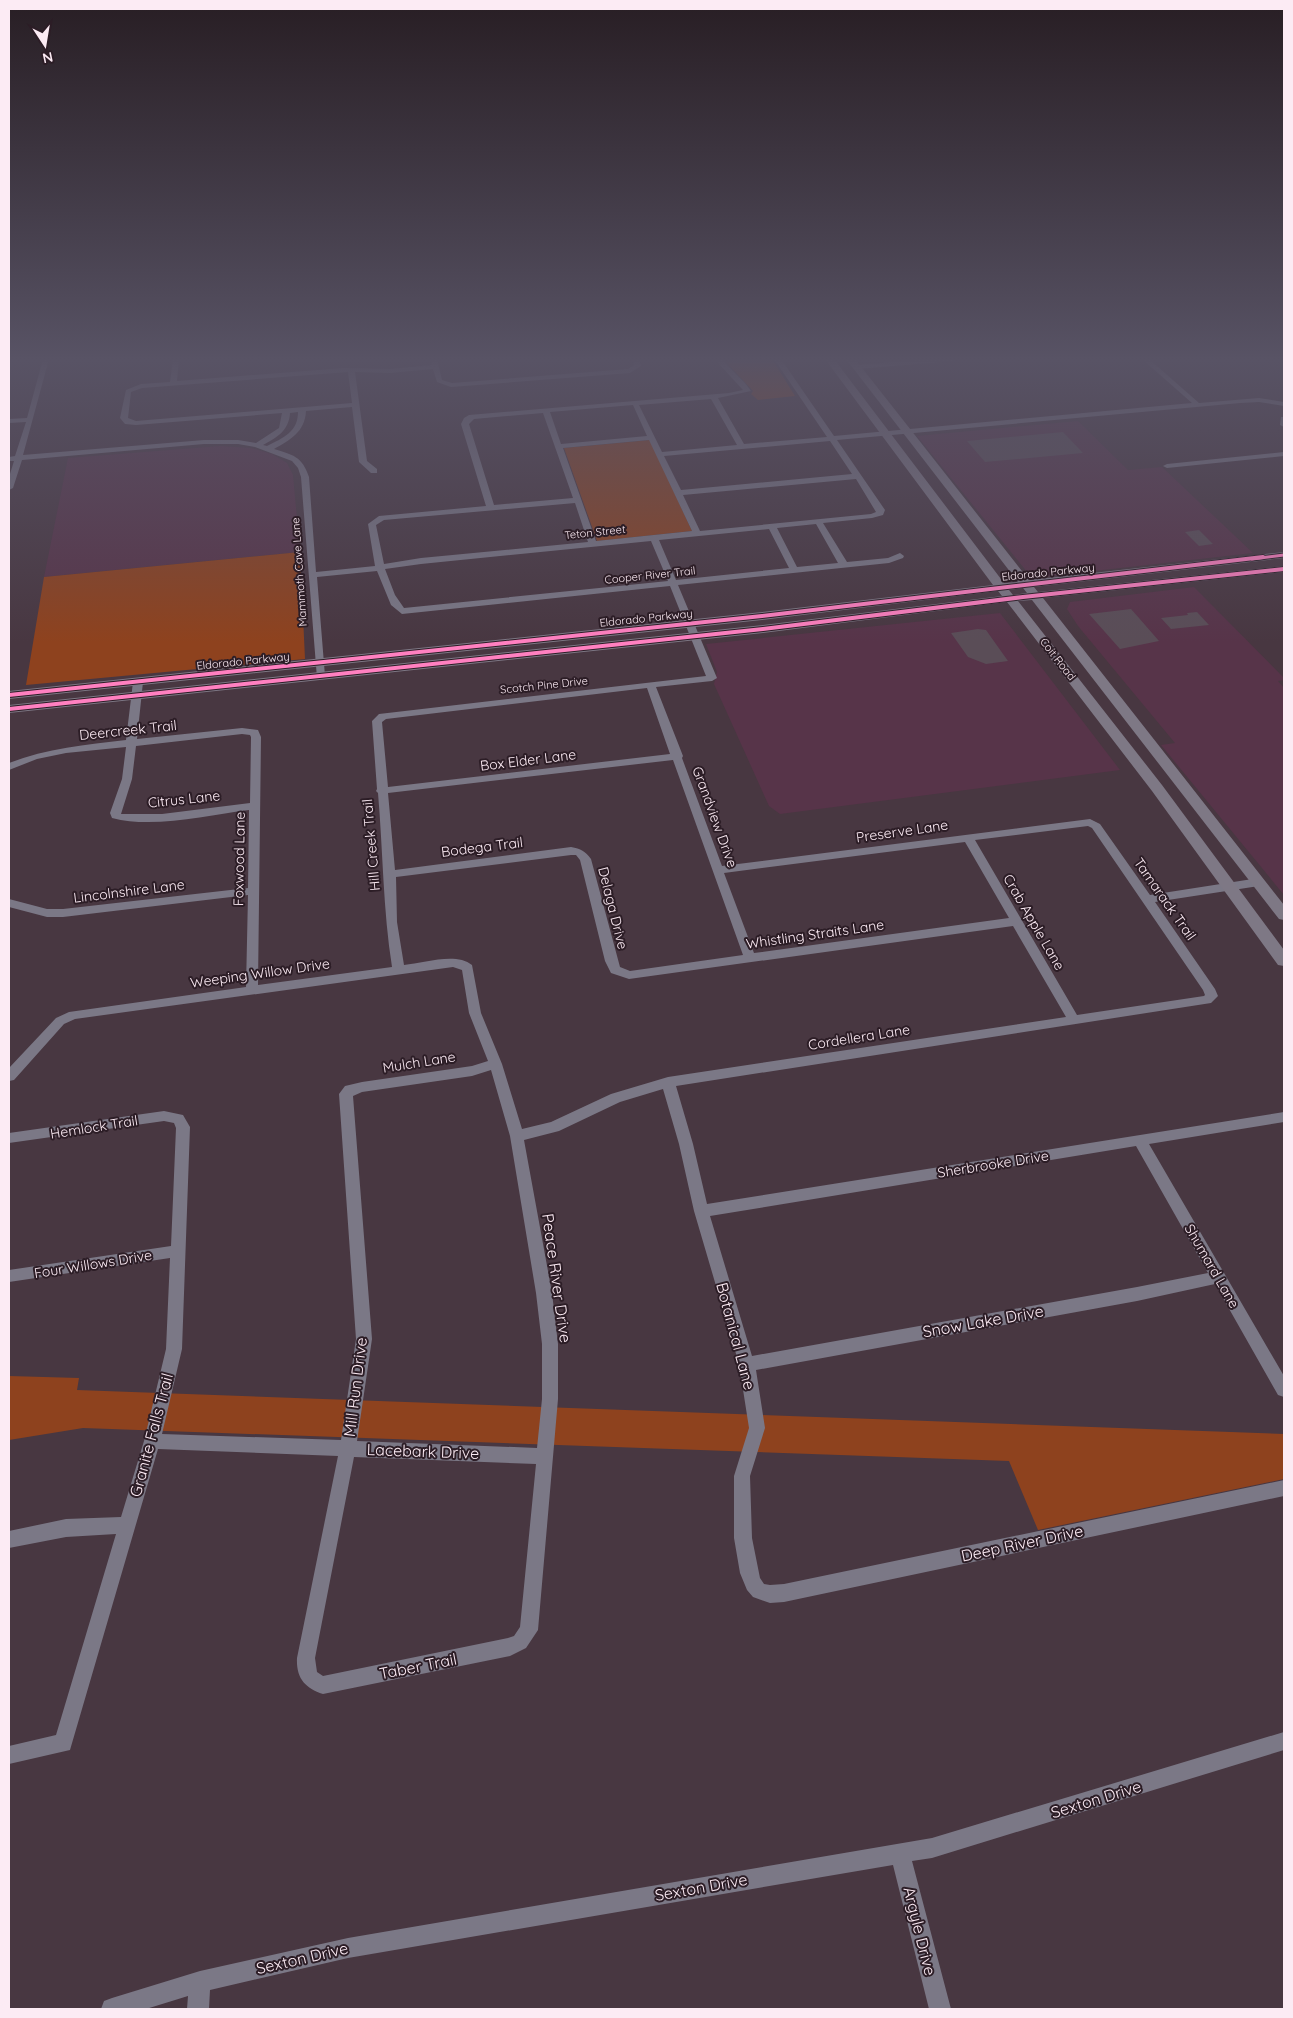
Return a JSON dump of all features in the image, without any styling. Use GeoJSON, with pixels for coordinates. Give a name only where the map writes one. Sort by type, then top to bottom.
{"type":"FeatureCollection","features":[{"type":"Feature","properties":{"kind":"main road","name":"Coit Road"},"geometry":{"type":"LineString","coordinates":[[901,453],[1001,587],[1157,788],[1284,961]]}},
{"type":"Feature","properties":{"kind":"main road","name":"Coit Road"},"geometry":{"type":"LineString","coordinates":[[924,453],[1284,915]]}},
{"type":"Feature","properties":{"kind":"main road","name":"Eldorado Parkway"},"geometry":{"type":"LineString","coordinates":[[9,710],[694,636],[1010,598],[1031,590],[1186,566],[1284,555]]}},
{"type":"Feature","properties":{"kind":"main road"},"geometry":{"type":"LineString","coordinates":[[1186,566],[1198,578]]}},
{"type":"Feature","properties":{"kind":"main road","name":"Eldorado Parkway"},"geometry":{"type":"LineString","coordinates":[[9,695],[689,624],[1001,587],[1031,590],[1198,578],[1284,568]]}},
{"type":"Feature","properties":{"kind":"main road"},"geometry":{"type":"LineString","coordinates":[[832,606],[839,618]]}},
{"type":"Feature","properties":{"kind":"main road"},"geometry":{"type":"LineString","coordinates":[[1085,695],[1111,692]]}},
{"type":"Feature","properties":{"kind":"main road"},"geometry":{"type":"LineString","coordinates":[[1157,788],[1183,784]]}},
{"type":"Feature","properties":{"kind":"street","name":"Mammoth Cave Lane"},"geometry":{"type":"LineString","coordinates":[[13,459],[78,453]]}},
{"type":"Feature","properties":{"kind":"street","name":"Mammoth Cave Lane"},"geometry":{"type":"LineString","coordinates":[[281,453],[295,459],[302,468],[305,477],[317,663],[320,676]]}},
{"type":"Feature","properties":{"kind":"street"},"geometry":{"type":"LineString","coordinates":[[362,453],[363,462],[374,471]]}},
{"type":"Feature","properties":{"kind":"street"},"geometry":{"type":"LineString","coordinates":[[474,453],[491,508]]}},
{"type":"Feature","properties":{"kind":"street"},"geometry":{"type":"LineString","coordinates":[[562,453],[593,543]]}},
{"type":"Feature","properties":{"kind":"street"},"geometry":{"type":"LineString","coordinates":[[670,453],[660,454],[697,533]]}},
{"type":"Feature","properties":{"kind":"street"},"geometry":{"type":"LineString","coordinates":[[678,493],[859,476],[843,453]]}},
{"type":"Feature","properties":{"kind":"street"},"geometry":{"type":"LineString","coordinates":[[1167,466],[1284,454]]}},
{"type":"Feature","properties":{"kind":"street"},"geometry":{"type":"LineString","coordinates":[[9,488],[13,459]]}},
{"type":"Feature","properties":{"kind":"street","name":"Teton Street"},"geometry":{"type":"LineString","coordinates":[[312,575],[380,568],[421,561],[872,516],[880,513],[881,510],[859,476]]}},
{"type":"Feature","properties":{"kind":"street"},"geometry":{"type":"LineString","coordinates":[[380,568],[373,542],[372,524],[375,520],[578,500]]}},
{"type":"Feature","properties":{"kind":"street"},"geometry":{"type":"LineString","coordinates":[[818,521],[844,565]]}},
{"type":"Feature","properties":{"kind":"street"},"geometry":{"type":"LineString","coordinates":[[772,526],[795,571]]}},
{"type":"Feature","properties":{"kind":"street"},"geometry":{"type":"LineString","coordinates":[[654,537],[694,636]]}},
{"type":"Feature","properties":{"kind":"street","name":"Cooper River Trail"},"geometry":{"type":"LineString","coordinates":[[380,568],[395,604],[402,611],[795,571],[889,560],[900,556]]}},
{"type":"Feature","properties":{"kind":"street","name":"Scotch Pine Drive"},"geometry":{"type":"LineString","coordinates":[[379,719],[396,714],[712,678],[694,636]]}},
{"type":"Feature","properties":{"kind":"street"},"geometry":{"type":"LineString","coordinates":[[130,744],[138,682]]}},
{"type":"Feature","properties":{"kind":"street","name":"Grandview Drive"},"geometry":{"type":"LineString","coordinates":[[651,686],[750,958]]}},
{"type":"Feature","properties":{"kind":"street","name":"Hill Creek Trail"},"geometry":{"type":"LineString","coordinates":[[379,719],[376,724],[390,874],[391,922],[399,970]]}},
{"type":"Feature","properties":{"kind":"street","name":"Deercreek Trail"},"geometry":{"type":"LineString","coordinates":[[9,767],[34,756],[66,750],[253,732]]}},
{"type":"Feature","properties":{"kind":"street","name":"Foxwood Lane"},"geometry":{"type":"LineString","coordinates":[[252,989],[256,737],[253,732]]}},
{"type":"Feature","properties":{"kind":"street","name":"Citrus Lane"},"geometry":{"type":"LineString","coordinates":[[130,744],[127,779],[115,813],[116,816],[148,818],[254,806]]}},
{"type":"Feature","properties":{"kind":"street","name":"Box Elder Lane"},"geometry":{"type":"LineString","coordinates":[[381,791],[678,756]]}},
{"type":"Feature","properties":{"kind":"street","name":"Preserve Lane"},"geometry":{"type":"LineString","coordinates":[[718,870],[1090,822]]}},
{"type":"Feature","properties":{"kind":"street","name":"Tamarack Trail"},"geometry":{"type":"LineString","coordinates":[[1090,822],[1096,826],[1147,898],[1212,996]]}},
{"type":"Feature","properties":{"kind":"street","name":"Crab Apple Lane"},"geometry":{"type":"LineString","coordinates":[[968,837],[1074,1021]]}},
{"type":"Feature","properties":{"kind":"street","name":"Bodega Trail"},"geometry":{"type":"LineString","coordinates":[[390,874],[571,851],[578,852]]}},
{"type":"Feature","properties":{"kind":"street","name":"Delaga Drive"},"geometry":{"type":"LineString","coordinates":[[578,852],[585,860],[611,961],[618,972]]}},
{"type":"Feature","properties":{"kind":"street"},"geometry":{"type":"LineString","coordinates":[[1147,898],[1259,882]]}},
{"type":"Feature","properties":{"kind":"street","name":"Lincolnshire Lane"},"geometry":{"type":"LineString","coordinates":[[14,904],[47,913],[75,913],[253,891]]}},
{"type":"Feature","properties":{"kind":"street"},"geometry":{"type":"LineString","coordinates":[[9,915],[14,904]]}},
{"type":"Feature","properties":{"kind":"street","name":"Whistling Straits Lane"},"geometry":{"type":"LineString","coordinates":[[618,972],[629,975],[1017,921]]}},
{"type":"Feature","properties":{"kind":"street","name":"Weeping Willow Drive"},"geometry":{"type":"LineString","coordinates":[[9,1076],[66,1018],[76,1014],[252,989],[460,963]]}},
{"type":"Feature","properties":{"kind":"street","name":"Peace River Drive"},"geometry":{"type":"LineString","coordinates":[[460,963],[469,970],[475,1013],[496,1064],[517,1136],[544,1293],[550,1344],[550,1399],[545,1456],[529,1630],[524,1638]]}},
{"type":"Feature","properties":{"kind":"street","name":"Cordellera Lane"},"geometry":{"type":"LineString","coordinates":[[517,1136],[554,1127],[616,1098],[668,1082],[1207,1000],[1212,996]]}},
{"type":"Feature","properties":{"kind":"street","name":"Mulch Lane"},"geometry":{"type":"LineString","coordinates":[[347,1092],[362,1087],[472,1071],[496,1064]]}},
{"type":"Feature","properties":{"kind":"street","name":"Botanical Lane"},"geometry":{"type":"LineString","coordinates":[[668,1082],[686,1144],[701,1211],[747,1364],[757,1428],[742,1476],[743,1538],[749,1573],[753,1584],[759,1591]]}},
{"type":"Feature","properties":{"kind":"street","name":"Mill Run Drive"},"geometry":{"type":"LineString","coordinates":[[309,1679],[306,1674],[306,1658],[353,1422],[364,1339],[345,1102],[347,1092]]}},
{"type":"Feature","properties":{"kind":"street","name":"Hemlock Trail"},"geometry":{"type":"LineString","coordinates":[[9,1138],[156,1117],[172,1116],[178,1119]]}},
{"type":"Feature","properties":{"kind":"street","name":"Sherbrooke Drive"},"geometry":{"type":"LineString","coordinates":[[701,1211],[1284,1117]]}},
{"type":"Feature","properties":{"kind":"street","name":"Granite Falls Trail"},"geometry":{"type":"LineString","coordinates":[[9,1755],[63,1743],[152,1441],[174,1349],[183,1131],[178,1119]]}},
{"type":"Feature","properties":{"kind":"street","name":"Shumard Lane"},"geometry":{"type":"LineString","coordinates":[[1140,1141],[1284,1390]]}},
{"type":"Feature","properties":{"kind":"street","name":"Four Willows Drive"},"geometry":{"type":"LineString","coordinates":[[9,1276],[177,1251]]}},
{"type":"Feature","properties":{"kind":"street","name":"Snow Lake Drive"},"geometry":{"type":"LineString","coordinates":[[747,1364],[1137,1294],[1218,1277]]}},
{"type":"Feature","properties":{"kind":"street","name":"Lacebark Drive"},"geometry":{"type":"LineString","coordinates":[[152,1441],[545,1456]]}},
{"type":"Feature","properties":{"kind":"street","name":"Deep River Drive"},"geometry":{"type":"LineString","coordinates":[[759,1591],[770,1594],[784,1592],[1284,1488]]}},
{"type":"Feature","properties":{"kind":"street"},"geometry":{"type":"LineString","coordinates":[[9,1539],[66,1528],[126,1525]]}},
{"type":"Feature","properties":{"kind":"street","name":"Taber Trail"},"geometry":{"type":"LineString","coordinates":[[309,1679],[323,1685],[330,1684],[510,1647],[524,1638]]}},
{"type":"Feature","properties":{"kind":"street","name":"Sexton Drive"},"geometry":{"type":"LineString","coordinates":[[112,2009],[200,1982],[348,1948],[932,1848],[1284,1741]]}},
{"type":"Feature","properties":{"kind":"street","name":"Argyle Drive"},"geometry":{"type":"LineString","coordinates":[[900,1853],[940,2009]]}},
{"type":"Feature","properties":{"kind":"street"},"geometry":{"type":"LineString","coordinates":[[198,2009],[200,1982]]}},
{"type":"Feature","properties":{"kind":"shaded area"},"geometry":{"type":"Polygon","coordinates":[[[129,453],[272,454],[287,463],[293,475],[300,552],[44,577],[68,458],[129,453]]]}},
{"type":"Feature","properties":{"kind":"shaded area"},"geometry":{"type":"Polygon","coordinates":[[[566,453],[656,453],[692,531],[597,541],[566,453]]]}},
{"type":"Feature","properties":{"kind":"shaded area"},"geometry":{"type":"Polygon","coordinates":[[[931,453],[1111,453],[1128,470],[1162,467],[1253,553],[1032,578],[931,453]]]}},
{"type":"Feature","properties":{"kind":"shaded area"},"geometry":{"type":"Polygon","coordinates":[[[300,552],[305,659],[26,685],[44,577],[300,552]]]}},
{"type":"Feature","properties":{"kind":"shaded area"},"geometry":{"type":"Polygon","coordinates":[[[1194,587],[1284,678],[1284,680],[1278,681],[1284,688],[1284,895],[1161,745],[1175,743],[1078,626],[1067,609],[1070,602],[1194,587]]]}},
{"type":"Feature","properties":{"kind":"shaded area"},"geometry":{"type":"Polygon","coordinates":[[[1000,613],[1120,770],[780,814],[769,806],[714,684],[717,672],[706,644],[1000,613]]]}},
{"type":"Feature","properties":{"kind":"shaded area"},"geometry":{"type":"Polygon","coordinates":[[[9,1376],[79,1378],[77,1390],[1284,1434],[1284,1479],[1038,1530],[1009,1461],[83,1428],[9,1440],[9,1376]]]}},
{"type":"Feature","properties":{"kind":"building"},"geometry":{"type":"Polygon","coordinates":[[[977,453],[1081,453],[985,462],[977,453]]]}},
{"type":"Feature","properties":{"kind":"building"},"geometry":{"type":"Polygon","coordinates":[[[1199,530],[1213,544],[1199,546],[1185,532],[1199,530]]]}},
{"type":"Feature","properties":{"kind":"building"},"geometry":{"type":"Polygon","coordinates":[[[1131,609],[1159,641],[1120,649],[1089,614],[1131,609]]]}},
{"type":"Feature","properties":{"kind":"building"},"geometry":{"type":"Polygon","coordinates":[[[1197,612],[1209,625],[1171,629],[1161,618],[1188,615],[1187,613],[1197,612]]]}},
{"type":"Feature","properties":{"kind":"building"},"geometry":{"type":"Polygon","coordinates":[[[978,629],[986,630],[1008,661],[986,664],[968,657],[951,633],[978,629]]]}},
{"type":"Feature","properties":{"kind":"cycle path"},"geometry":{"type":"LineString","coordinates":[[9,695],[762,616],[1284,555]]}},
{"type":"Feature","properties":{"kind":"cycle path"},"geometry":{"type":"LineString","coordinates":[[9,709],[763,629],[1023,597],[1284,569]]}}]}
